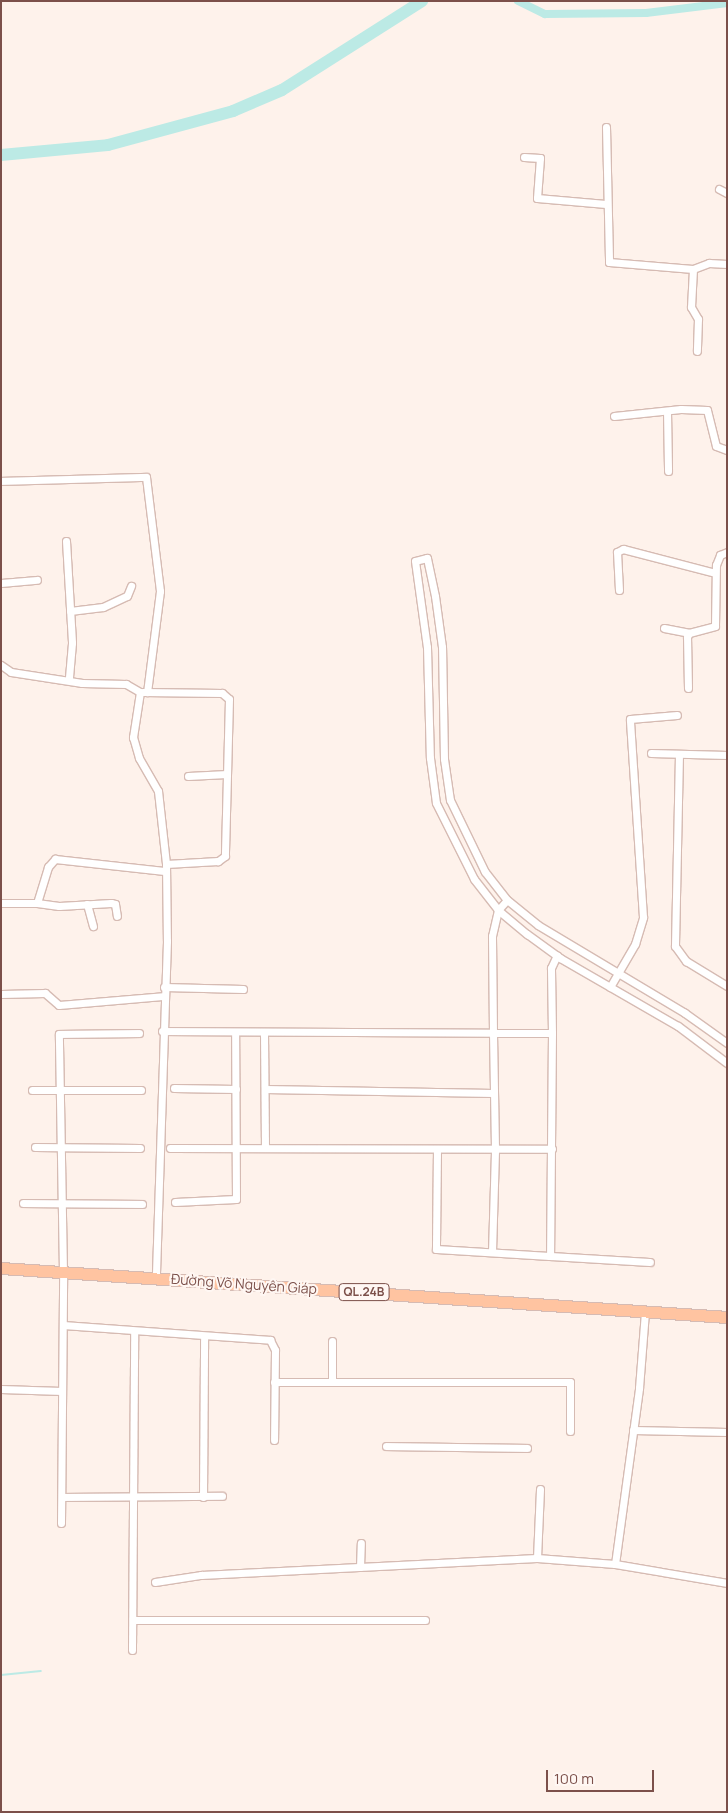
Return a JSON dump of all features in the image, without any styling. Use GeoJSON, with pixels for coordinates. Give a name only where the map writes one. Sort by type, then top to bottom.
{"type":"FeatureCollection","features":[{"type":"Feature","properties":{"kind":"main road","name":"Đường Võ Nguyên Giáp"},"geometry":{"type":"LineString","coordinates":[[1,1268],[727,1317]]}},
{"type":"Feature","properties":{"kind":"street"},"geometry":{"type":"LineString","coordinates":[[606,127],[606,204],[609,262],[693,269],[709,263],[727,264]]}},
{"type":"Feature","properties":{"kind":"street"},"geometry":{"type":"LineString","coordinates":[[524,158],[536,156],[541,160],[537,198],[606,204]]}},
{"type":"Feature","properties":{"kind":"street"},"geometry":{"type":"LineString","coordinates":[[719,189],[727,193]]}},
{"type":"Feature","properties":{"kind":"street"},"geometry":{"type":"LineString","coordinates":[[693,269],[691,308],[698,322],[697,351]]}},
{"type":"Feature","properties":{"kind":"street"},"geometry":{"type":"LineString","coordinates":[[614,416],[667,411],[707,410],[716,446],[727,450]]}},
{"type":"Feature","properties":{"kind":"street"},"geometry":{"type":"LineString","coordinates":[[667,411],[668,470]]}},
{"type":"Feature","properties":{"kind":"street"},"geometry":{"type":"LineString","coordinates":[[1,481],[146,477],[160,591],[143,692],[133,737],[139,758],[158,791],[165,867],[164,987],[156,1278]]}},
{"type":"Feature","properties":{"kind":"street"},"geometry":{"type":"LineString","coordinates":[[66,542],[72,643],[69,678]]}},
{"type":"Feature","properties":{"kind":"street"},"geometry":{"type":"LineString","coordinates":[[619,590],[617,552],[623,549],[715,573]]}},
{"type":"Feature","properties":{"kind":"street"},"geometry":{"type":"LineString","coordinates":[[664,628],[690,633],[712,628],[716,622],[715,573],[718,559],[727,552]]}},
{"type":"Feature","properties":{"kind":"street"},"geometry":{"type":"LineString","coordinates":[[727,1043],[685,1014],[567,945],[507,900],[486,872],[450,800],[444,759],[442,647],[436,604],[427,558],[414,561],[427,647],[430,758],[436,803],[474,879],[498,910],[557,956],[678,1026],[727,1063]]}},
{"type":"Feature","properties":{"kind":"street"},"geometry":{"type":"LineString","coordinates":[[1,584],[37,580]]}},
{"type":"Feature","properties":{"kind":"street"},"geometry":{"type":"LineString","coordinates":[[70,611],[103,607],[127,596],[131,586]]}},
{"type":"Feature","properties":{"kind":"street"},"geometry":{"type":"LineString","coordinates":[[688,688],[685,648],[690,633]]}},
{"type":"Feature","properties":{"kind":"street"},"geometry":{"type":"LineString","coordinates":[[1,665],[11,672],[69,678],[82,683],[126,684],[143,692],[228,695],[225,856],[218,861],[165,867],[55,859],[48,866],[37,903]]}},
{"type":"Feature","properties":{"kind":"street"},"geometry":{"type":"LineString","coordinates":[[610,986],[635,944],[644,917],[630,720],[677,715]]}},
{"type":"Feature","properties":{"kind":"street"},"geometry":{"type":"LineString","coordinates":[[651,753],[727,755]]}},
{"type":"Feature","properties":{"kind":"street"},"geometry":{"type":"LineString","coordinates":[[678,754],[675,946],[686,961],[727,986]]}},
{"type":"Feature","properties":{"kind":"street"},"geometry":{"type":"LineString","coordinates":[[188,776],[227,774]]}},
{"type":"Feature","properties":{"kind":"street"},"geometry":{"type":"LineString","coordinates":[[492,1252],[495,1148],[492,936],[498,910],[507,900]]}},
{"type":"Feature","properties":{"kind":"street"},"geometry":{"type":"LineString","coordinates":[[1,903],[37,903],[59,906],[115,904],[117,916]]}},
{"type":"Feature","properties":{"kind":"street"},"geometry":{"type":"LineString","coordinates":[[87,904],[93,926]]}},
{"type":"Feature","properties":{"kind":"street"},"geometry":{"type":"LineString","coordinates":[[550,1256],[552,1150],[551,968],[557,956]]}},
{"type":"Feature","properties":{"kind":"street"},"geometry":{"type":"LineString","coordinates":[[164,987],[243,989]]}},
{"type":"Feature","properties":{"kind":"street"},"geometry":{"type":"LineString","coordinates":[[1,994],[45,993],[59,1005],[163,996]]}},
{"type":"Feature","properties":{"kind":"street"},"geometry":{"type":"LineString","coordinates":[[162,1031],[264,1033],[377,1030],[552,1033]]}},
{"type":"Feature","properties":{"kind":"street"},"geometry":{"type":"LineString","coordinates":[[61,1523],[63,1272],[59,1034],[140,1033]]}},
{"type":"Feature","properties":{"kind":"street"},"geometry":{"type":"LineString","coordinates":[[175,1202],[236,1199],[235,1033]]}},
{"type":"Feature","properties":{"kind":"street"},"geometry":{"type":"LineString","coordinates":[[264,1033],[264,1146]]}},
{"type":"Feature","properties":{"kind":"street"},"geometry":{"type":"LineString","coordinates":[[720,1056],[727,1049]]}},
{"type":"Feature","properties":{"kind":"street"},"geometry":{"type":"LineString","coordinates":[[174,1088],[236,1089]]}},
{"type":"Feature","properties":{"kind":"street"},"geometry":{"type":"LineString","coordinates":[[264,1089],[493,1093]]}},
{"type":"Feature","properties":{"kind":"street"},"geometry":{"type":"LineString","coordinates":[[32,1090],[141,1090]]}},
{"type":"Feature","properties":{"kind":"street"},"geometry":{"type":"LineString","coordinates":[[170,1148],[264,1146],[552,1150]]}},
{"type":"Feature","properties":{"kind":"street"},"geometry":{"type":"LineString","coordinates":[[35,1147],[140,1148]]}},
{"type":"Feature","properties":{"kind":"street"},"geometry":{"type":"LineString","coordinates":[[437,1149],[436,1249],[650,1262]]}},
{"type":"Feature","properties":{"kind":"street"},"geometry":{"type":"LineString","coordinates":[[22,1203],[142,1204]]}},
{"type":"Feature","properties":{"kind":"street"},"geometry":{"type":"LineString","coordinates":[[615,1564],[633,1430],[645,1311]]}},
{"type":"Feature","properties":{"kind":"street"},"geometry":{"type":"LineString","coordinates":[[63,1326],[270,1340],[275,1350],[274,1440]]}},
{"type":"Feature","properties":{"kind":"street"},"geometry":{"type":"LineString","coordinates":[[132,1650],[134,1332]]}},
{"type":"Feature","properties":{"kind":"street"},"geometry":{"type":"LineString","coordinates":[[203,1497],[204,1336]]}},
{"type":"Feature","properties":{"kind":"street"},"geometry":{"type":"LineString","coordinates":[[332,1341],[332,1382]]}},
{"type":"Feature","properties":{"kind":"street"},"geometry":{"type":"LineString","coordinates":[[274,1382],[570,1382],[570,1431]]}},
{"type":"Feature","properties":{"kind":"street"},"geometry":{"type":"LineString","coordinates":[[1,1389],[62,1391]]}},
{"type":"Feature","properties":{"kind":"street"},"geometry":{"type":"LineString","coordinates":[[633,1430],[727,1432]]}},
{"type":"Feature","properties":{"kind":"street"},"geometry":{"type":"LineString","coordinates":[[386,1446],[527,1448]]}},
{"type":"Feature","properties":{"kind":"street"},"geometry":{"type":"LineString","coordinates":[[537,1558],[540,1489]]}},
{"type":"Feature","properties":{"kind":"street"},"geometry":{"type":"LineString","coordinates":[[62,1497],[222,1496]]}},
{"type":"Feature","properties":{"kind":"street"},"geometry":{"type":"LineString","coordinates":[[360,1567],[361,1543]]}},
{"type":"Feature","properties":{"kind":"street"},"geometry":{"type":"LineString","coordinates":[[155,1582],[201,1575],[537,1558],[615,1564],[727,1583]]}},
{"type":"Feature","properties":{"kind":"street"},"geometry":{"type":"LineString","coordinates":[[132,1620],[425,1620]]}},
{"type":"Feature","properties":{"kind":"waterway"},"geometry":{"type":"LineString","coordinates":[[1,155],[108,145],[233,111],[282,90],[422,1]]}},
{"type":"Feature","properties":{"kind":"waterway"},"geometry":{"type":"LineString","coordinates":[[518,1],[545,14],[646,13],[727,3]]}},
{"type":"Feature","properties":{"kind":"waterway"},"geometry":{"type":"LineString","coordinates":[[1,1675],[41,1671]]}}]}
